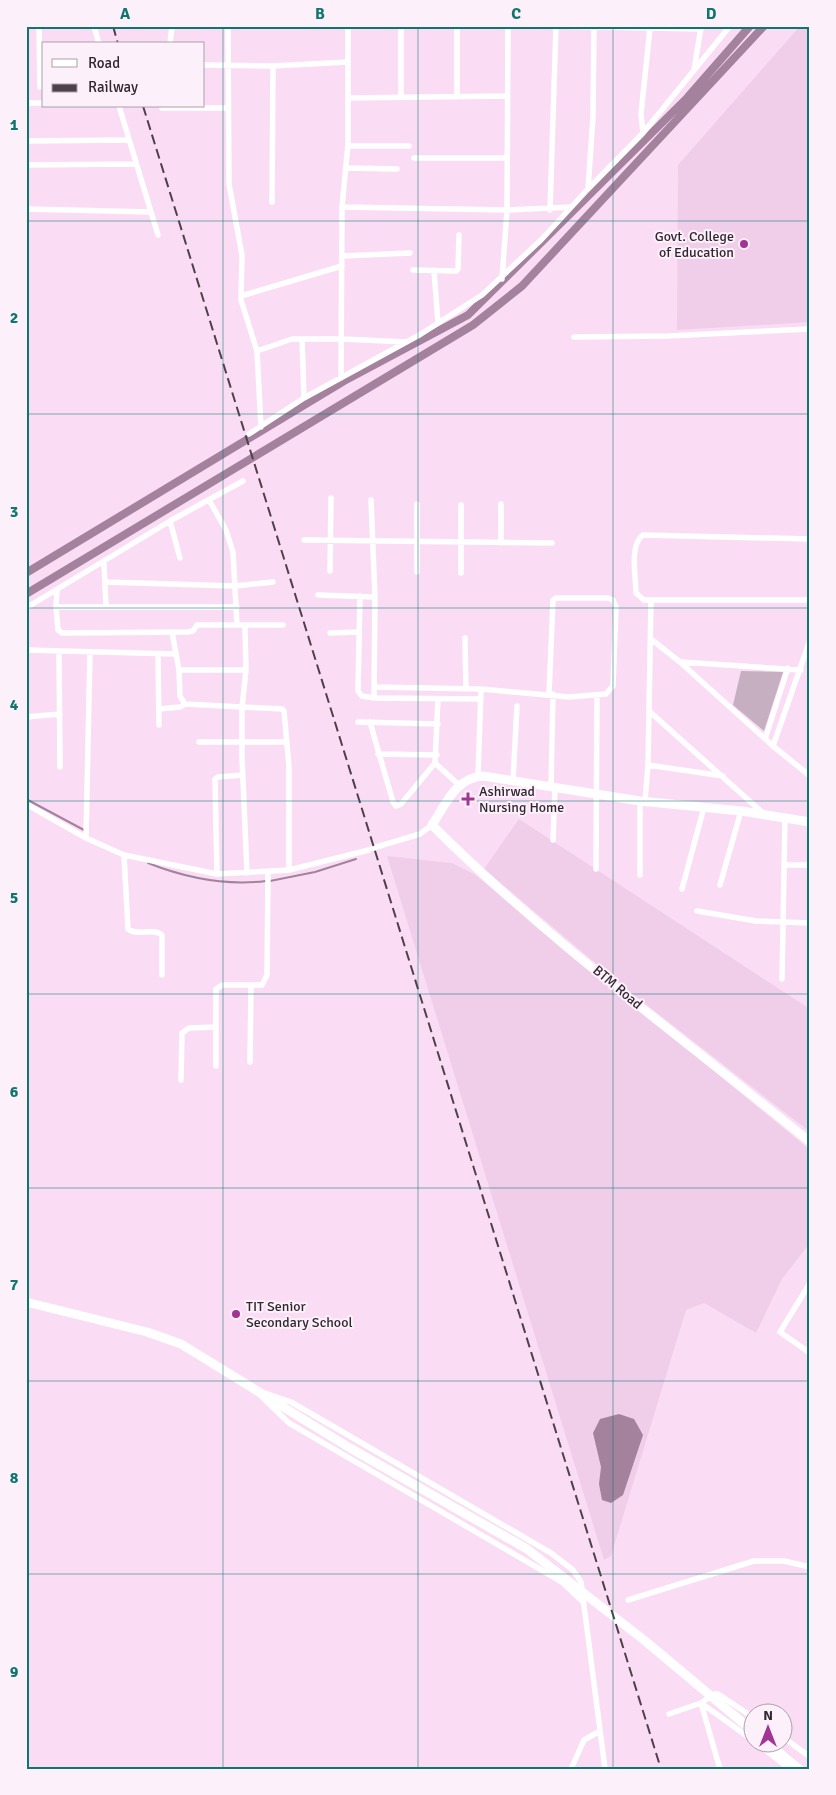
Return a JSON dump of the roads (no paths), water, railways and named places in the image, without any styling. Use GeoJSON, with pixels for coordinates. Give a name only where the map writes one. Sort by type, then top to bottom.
{"type":"FeatureCollection","features":[{"type":"Feature","properties":{"kind":"street"},"geometry":{"type":"LineString","coordinates":[[39,26],[42,54],[40,87]]}},
{"type":"Feature","properties":{"kind":"street"},"geometry":{"type":"LineString","coordinates":[[94,26],[98,42]]}},
{"type":"Feature","properties":{"kind":"street"},"geometry":{"type":"LineString","coordinates":[[170,42],[172,26]]}},
{"type":"Feature","properties":{"kind":"street"},"geometry":{"type":"LineString","coordinates":[[228,26],[229,184],[242,255],[241,296],[257,350],[261,427]]}},
{"type":"Feature","properties":{"kind":"street"},"geometry":{"type":"LineString","coordinates":[[341,378],[342,207],[348,146],[348,26]]}},
{"type":"Feature","properties":{"kind":"street"},"geometry":{"type":"LineString","coordinates":[[401,97],[402,26]]}},
{"type":"Feature","properties":{"kind":"street"},"geometry":{"type":"LineString","coordinates":[[457,26],[457,97]]}},
{"type":"Feature","properties":{"kind":"street"},"geometry":{"type":"LineString","coordinates":[[502,279],[507,210],[508,26]]}},
{"type":"Feature","properties":{"kind":"street"},"geometry":{"type":"LineString","coordinates":[[549,26],[701,28],[694,72]]}},
{"type":"Feature","properties":{"kind":"street"},"geometry":{"type":"LineString","coordinates":[[550,210],[556,26]]}},
{"type":"Feature","properties":{"kind":"street"},"geometry":{"type":"LineString","coordinates":[[249,434],[304,398],[407,342],[482,295],[502,279],[643,133],[730,26]]}},
{"type":"Feature","properties":{"kind":"street"},"geometry":{"type":"LineString","coordinates":[[588,189],[593,117],[594,27]]}},
{"type":"Feature","properties":{"kind":"street"},"geometry":{"type":"LineString","coordinates":[[643,133],[641,114],[650,28]]}},
{"type":"Feature","properties":{"kind":"street"},"geometry":{"type":"LineString","coordinates":[[205,65],[273,66],[348,62]]}},
{"type":"Feature","properties":{"kind":"street"},"geometry":{"type":"LineString","coordinates":[[272,202],[273,66]]}},
{"type":"Feature","properties":{"kind":"street"},"geometry":{"type":"LineString","coordinates":[[348,98],[508,96]]}},
{"type":"Feature","properties":{"kind":"street"},"geometry":{"type":"LineString","coordinates":[[26,103],[42,103]]}},
{"type":"Feature","properties":{"kind":"street"},"geometry":{"type":"LineString","coordinates":[[120,108],[158,235]]}},
{"type":"Feature","properties":{"kind":"street"},"geometry":{"type":"LineString","coordinates":[[162,108],[228,108]]}},
{"type":"Feature","properties":{"kind":"street"},"geometry":{"type":"LineString","coordinates":[[26,141],[129,140]]}},
{"type":"Feature","properties":{"kind":"street"},"geometry":{"type":"LineString","coordinates":[[348,146],[409,146]]}},
{"type":"Feature","properties":{"kind":"street"},"geometry":{"type":"LineString","coordinates":[[414,158],[507,158]]}},
{"type":"Feature","properties":{"kind":"street"},"geometry":{"type":"LineString","coordinates":[[26,165],[136,164]]}},
{"type":"Feature","properties":{"kind":"street"},"geometry":{"type":"LineString","coordinates":[[346,168],[397,169]]}},
{"type":"Feature","properties":{"kind":"street"},"geometry":{"type":"LineString","coordinates":[[342,207],[550,210],[571,207]]}},
{"type":"Feature","properties":{"kind":"street"},"geometry":{"type":"LineString","coordinates":[[26,209],[151,212]]}},
{"type":"Feature","properties":{"kind":"street"},"geometry":{"type":"LineString","coordinates":[[413,270],[452,271],[458,269],[459,234]]}},
{"type":"Feature","properties":{"kind":"street"},"geometry":{"type":"LineString","coordinates":[[342,256],[410,253]]}},
{"type":"Feature","properties":{"kind":"street"},"geometry":{"type":"LineString","coordinates":[[241,296],[342,266]]}},
{"type":"Feature","properties":{"kind":"street"},"geometry":{"type":"LineString","coordinates":[[434,270],[438,323]]}},
{"type":"Feature","properties":{"kind":"street"},"geometry":{"type":"LineString","coordinates":[[574,337],[668,336],[810,329]]}},
{"type":"Feature","properties":{"kind":"street"},"geometry":{"type":"LineString","coordinates":[[257,350],[292,339],[342,338],[407,342]]}},
{"type":"Feature","properties":{"kind":"street"},"geometry":{"type":"LineString","coordinates":[[302,339],[304,398]]}},
{"type":"Feature","properties":{"kind":"street"},"geometry":{"type":"LineString","coordinates":[[26,608],[170,522],[244,481]]}},
{"type":"Feature","properties":{"kind":"street"},"geometry":{"type":"LineString","coordinates":[[330,571],[331,498]]}},
{"type":"Feature","properties":{"kind":"street"},"geometry":{"type":"LineString","coordinates":[[209,500],[226,530],[232,552],[237,625]]}},
{"type":"Feature","properties":{"kind":"street"},"geometry":{"type":"LineString","coordinates":[[372,500],[375,596],[374,698]]}},
{"type":"Feature","properties":{"kind":"street"},"geometry":{"type":"LineString","coordinates":[[417,504],[417,572]]}},
{"type":"Feature","properties":{"kind":"street"},"geometry":{"type":"LineString","coordinates":[[501,504],[501,543]]}},
{"type":"Feature","properties":{"kind":"street"},"geometry":{"type":"LineString","coordinates":[[460,505],[460,573]]}},
{"type":"Feature","properties":{"kind":"street"},"geometry":{"type":"LineString","coordinates":[[170,522],[180,558]]}},
{"type":"Feature","properties":{"kind":"street"},"geometry":{"type":"LineString","coordinates":[[810,539],[643,535],[638,538],[635,547],[636,593],[640,598],[651,600],[810,600]]}},
{"type":"Feature","properties":{"kind":"street"},"geometry":{"type":"LineString","coordinates":[[304,540],[552,543]]}},
{"type":"Feature","properties":{"kind":"street"},"geometry":{"type":"LineString","coordinates":[[104,562],[106,607]]}},
{"type":"Feature","properties":{"kind":"street"},"geometry":{"type":"LineString","coordinates":[[105,582],[235,586],[273,582]]}},
{"type":"Feature","properties":{"kind":"street"},"geometry":{"type":"LineString","coordinates":[[56,590],[58,630],[60,632],[191,632],[197,625],[283,625]]}},
{"type":"Feature","properties":{"kind":"street"},"geometry":{"type":"LineString","coordinates":[[318,595],[375,596]]}},
{"type":"Feature","properties":{"kind":"street"},"geometry":{"type":"LineString","coordinates":[[360,596],[358,691],[362,696],[374,698],[480,699]]}},
{"type":"Feature","properties":{"kind":"street"},"geometry":{"type":"LineString","coordinates":[[374,687],[466,688],[551,694],[570,697],[606,694],[613,686],[616,602],[611,598],[556,598],[552,600],[551,694],[553,840]]}},
{"type":"Feature","properties":{"kind":"street"},"geometry":{"type":"LineString","coordinates":[[640,875],[643,801],[648,765],[651,600]]}},
{"type":"Feature","properties":{"kind":"street"},"geometry":{"type":"LineString","coordinates":[[56,607],[237,606]]}},
{"type":"Feature","properties":{"kind":"street"},"geometry":{"type":"LineString","coordinates":[[245,626],[246,670],[242,708],[242,743],[247,873]]}},
{"type":"Feature","properties":{"kind":"street"},"geometry":{"type":"LineString","coordinates":[[172,632],[179,670],[180,696],[185,704]]}},
{"type":"Feature","properties":{"kind":"street"},"geometry":{"type":"LineString","coordinates":[[330,633],[358,632]]}},
{"type":"Feature","properties":{"kind":"street"},"geometry":{"type":"LineString","coordinates":[[465,638],[466,688]]}},
{"type":"Feature","properties":{"kind":"street"},"geometry":{"type":"LineString","coordinates":[[651,639],[680,662],[765,739],[810,776]]}},
{"type":"Feature","properties":{"kind":"street"},"geometry":{"type":"LineString","coordinates":[[773,746],[810,640]]}},
{"type":"Feature","properties":{"kind":"street"},"geometry":{"type":"LineString","coordinates":[[26,650],[175,654]]}},
{"type":"Feature","properties":{"kind":"street"},"geometry":{"type":"LineString","coordinates":[[59,651],[60,767]]}},
{"type":"Feature","properties":{"kind":"street"},"geometry":{"type":"LineString","coordinates":[[86,838],[90,652]]}},
{"type":"Feature","properties":{"kind":"street"},"geometry":{"type":"LineString","coordinates":[[158,654],[159,725]]}},
{"type":"Feature","properties":{"kind":"street"},"geometry":{"type":"LineString","coordinates":[[680,662],[801,670]]}},
{"type":"Feature","properties":{"kind":"street"},"geometry":{"type":"LineString","coordinates":[[765,739],[788,668]]}},
{"type":"Feature","properties":{"kind":"street"},"geometry":{"type":"LineString","coordinates":[[179,670],[246,670]]}},
{"type":"Feature","properties":{"kind":"street"},"geometry":{"type":"LineString","coordinates":[[478,776],[480,689]]}},
{"type":"Feature","properties":{"kind":"street"},"geometry":{"type":"LineString","coordinates":[[596,869],[598,794],[597,696]]}},
{"type":"Feature","properties":{"kind":"street"},"geometry":{"type":"LineString","coordinates":[[370,722],[378,754],[396,806],[401,804],[435,763],[438,755],[438,699]]}},
{"type":"Feature","properties":{"kind":"street"},"geometry":{"type":"LineString","coordinates":[[159,709],[185,704],[220,704],[242,708],[282,709],[285,716],[287,742],[289,870]]}},
{"type":"Feature","properties":{"kind":"street"},"geometry":{"type":"LineString","coordinates":[[513,781],[517,706]]}},
{"type":"Feature","properties":{"kind":"street"},"geometry":{"type":"LineString","coordinates":[[649,711],[764,814]]}},
{"type":"Feature","properties":{"kind":"street"},"geometry":{"type":"LineString","coordinates":[[26,717],[60,714]]}},
{"type":"Feature","properties":{"kind":"street"},"geometry":{"type":"LineString","coordinates":[[358,722],[438,724]]}},
{"type":"Feature","properties":{"kind":"street"},"geometry":{"type":"LineString","coordinates":[[199,742],[287,742]]}},
{"type":"Feature","properties":{"kind":"street"},"geometry":{"type":"LineString","coordinates":[[378,754],[438,755]]}},
{"type":"Feature","properties":{"kind":"street"},"geometry":{"type":"LineString","coordinates":[[435,763],[459,785]]}},
{"type":"Feature","properties":{"kind":"street"},"geometry":{"type":"LineString","coordinates":[[648,765],[723,776]]}},
{"type":"Feature","properties":{"kind":"street"},"geometry":{"type":"LineString","coordinates":[[217,874],[216,779],[218,777],[243,775]]}},
{"type":"Feature","properties":{"kind":"street"},"geometry":{"type":"LineString","coordinates":[[26,804],[86,838],[124,855],[217,874],[247,873],[268,878],[289,870],[420,834],[432,825],[459,785],[471,777],[478,776],[643,801],[741,811],[810,822]]}},
{"type":"Feature","properties":{"kind":"street"},"geometry":{"type":"LineString","coordinates":[[682,889],[704,807]]}},
{"type":"Feature","properties":{"kind":"street"},"geometry":{"type":"LineString","coordinates":[[720,885],[741,811]]}},
{"type":"Feature","properties":{"kind":"street"},"geometry":{"type":"LineString","coordinates":[[782,979],[785,818]]}},
{"type":"Feature","properties":{"kind":"street","name":"BTM Road"},"geometry":{"type":"LineString","coordinates":[[432,825],[478,870],[632,1000],[810,1142]]}},
{"type":"Feature","properties":{"kind":"street"},"geometry":{"type":"LineString","coordinates":[[124,855],[128,928],[137,933],[157,932],[162,935],[162,976]]}},
{"type":"Feature","properties":{"kind":"street"},"geometry":{"type":"LineString","coordinates":[[784,865],[810,865]]}},
{"type":"Feature","properties":{"kind":"street"},"geometry":{"type":"LineString","coordinates":[[216,1066],[216,993],[218,986],[262,985],[268,975],[268,878]]}},
{"type":"Feature","properties":{"kind":"street"},"geometry":{"type":"LineString","coordinates":[[697,911],[756,921],[810,923]]}},
{"type":"Feature","properties":{"kind":"street"},"geometry":{"type":"LineString","coordinates":[[250,986],[250,1062]]}},
{"type":"Feature","properties":{"kind":"street"},"geometry":{"type":"LineString","coordinates":[[181,1080],[182,1033],[189,1028],[216,1027]]}},
{"type":"Feature","properties":{"kind":"street"},"geometry":{"type":"LineString","coordinates":[[810,1283],[780,1332],[810,1353]]}},
{"type":"Feature","properties":{"kind":"street"},"geometry":{"type":"LineString","coordinates":[[26,1302],[147,1332],[181,1344],[275,1403],[527,1549],[644,1640],[744,1724]]}},
{"type":"Feature","properties":{"kind":"street"},"geometry":{"type":"LineString","coordinates":[[258,1392],[291,1402],[551,1553],[573,1570],[581,1582],[605,1769]]}},
{"type":"Feature","properties":{"kind":"street"},"geometry":{"type":"LineString","coordinates":[[258,1392],[266,1403],[289,1422],[562,1582],[583,1602]]}},
{"type":"Feature","properties":{"kind":"street"},"geometry":{"type":"LineString","coordinates":[[628,1600],[754,1561],[784,1561],[810,1567]]}},
{"type":"Feature","properties":{"kind":"street"},"geometry":{"type":"LineString","coordinates":[[669,1714],[701,1703],[714,1694],[718,1694],[744,1711]]}},
{"type":"Feature","properties":{"kind":"street"},"geometry":{"type":"LineString","coordinates":[[701,1703],[744,1735]]}},
{"type":"Feature","properties":{"kind":"street"},"geometry":{"type":"LineString","coordinates":[[701,1703],[720,1769]]}},
{"type":"Feature","properties":{"kind":"street"},"geometry":{"type":"LineString","coordinates":[[572,1769],[584,1740],[600,1731]]}},
{"type":"Feature","properties":{"kind":"street"},"geometry":{"type":"LineString","coordinates":[[794,1745],[810,1757]]}},
{"type":"Feature","properties":{"kind":"street"},"geometry":{"type":"LineString","coordinates":[[767,1752],[790,1769]]}},
{"type":"Feature","properties":{"kind":"street"},"geometry":{"type":"LineString","coordinates":[[778,1752],[799,1769]]}},
{"type":"Feature","properties":{"kind":"waterway"},"geometry":{"type":"LineString","coordinates":[[26,573],[344,381],[468,315],[687,98],[750,26]]}},
{"type":"Feature","properties":{"kind":"waterway"},"geometry":{"type":"LineString","coordinates":[[26,594],[473,325],[522,286],[764,26]]}},
{"type":"Feature","properties":{"kind":"waterway"},"geometry":{"type":"LineString","coordinates":[[26,799],[84,830]]}},
{"type":"Feature","properties":{"kind":"waterway"},"geometry":{"type":"LineString","coordinates":[[270,881],[315,872],[356,859]]}},
{"type":"Feature","properties":{"kind":"waterway"},"geometry":{"type":"LineString","coordinates":[[148,863],[206,880],[266,881]]}},
{"type":"Feature","properties":{"kind":"railway"},"geometry":{"type":"LineString","coordinates":[[113,26],[117,42]]}},
{"type":"Feature","properties":{"kind":"railway"},"geometry":{"type":"LineString","coordinates":[[144,108],[661,1769]]}},
{"type":"Feature","properties":{"kind":"place","name":"Govt. College of Education"},"geometry":{"type":"Point","coordinates":[744,244]}},
{"type":"Feature","properties":{"kind":"place","name":"Ashirwad Nursing Home"},"geometry":{"type":"Point","coordinates":[468,799]}},
{"type":"Feature","properties":{"kind":"place","name":"TIT Senior Secondary School"},"geometry":{"type":"Point","coordinates":[236,1314]}}]}
